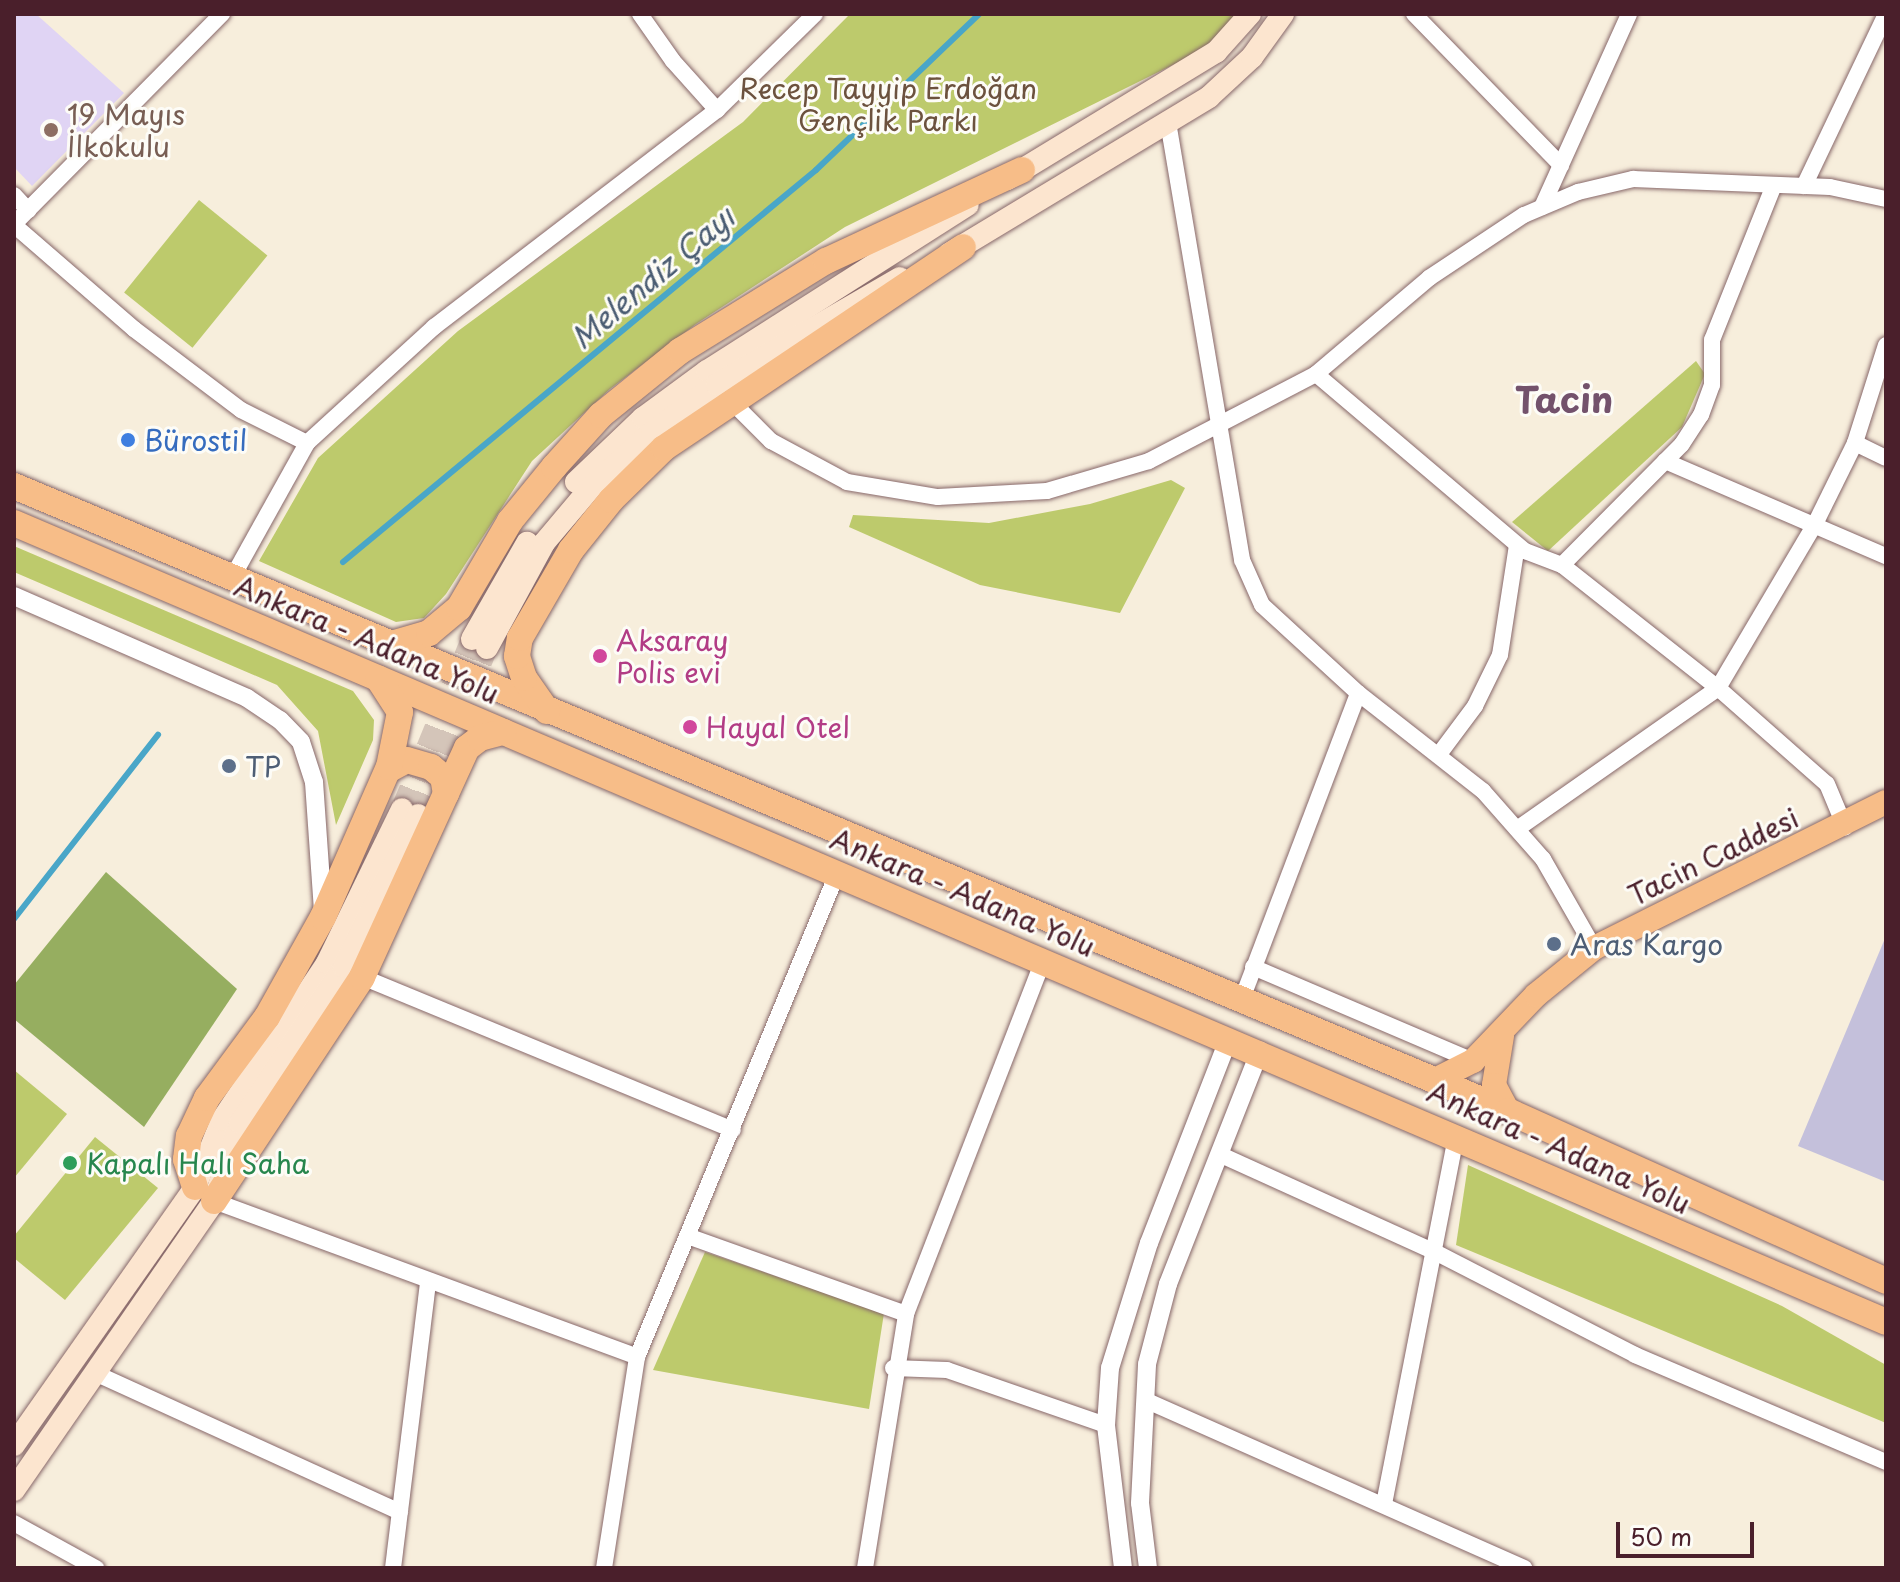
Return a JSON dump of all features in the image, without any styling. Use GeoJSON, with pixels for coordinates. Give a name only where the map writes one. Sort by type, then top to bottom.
{"type":"FeatureCollection","features":[{"type":"Feature","properties":{"kind":"highway"},"geometry":{"type":"LineString","coordinates":[[388,645],[429,633],[459,608],[510,521],[554,467],[601,415],[680,351],[826,261],[1022,170]]}},
{"type":"Feature","properties":{"kind":"highway"},"geometry":{"type":"LineString","coordinates":[[547,711],[524,678],[517,656],[528,619],[571,550],[611,500],[664,448],[963,247]]}},
{"type":"Feature","properties":{"kind":"highway","name":"Ankara - Adana Yolu"},"geometry":{"type":"LineString","coordinates":[[14,486],[1508,1111],[1781,1237],[1886,1281]]}},
{"type":"Feature","properties":{"kind":"highway","name":"Ankara - Adana Yolu"},"geometry":{"type":"LineString","coordinates":[[14,523],[1260,1051],[1886,1322]]}},
{"type":"Feature","properties":{"kind":"highway"},"geometry":{"type":"LineString","coordinates":[[378,678],[400,712],[388,770],[323,917],[267,1017],[207,1098],[189,1136],[186,1159],[204,1194],[362,977],[467,748],[480,738],[503,732]]}},
{"type":"Feature","properties":{"kind":"highway"},"geometry":{"type":"LineString","coordinates":[[388,770],[407,760],[431,767],[443,777],[446,794]]}},
{"type":"Feature","properties":{"kind":"highway"},"geometry":{"type":"LineString","coordinates":[[1781,1237],[1886,1261]]}},
{"type":"Feature","properties":{"kind":"highway"},"geometry":{"type":"LineString","coordinates":[[1759,1269],[1886,1343]]}},
{"type":"Feature","properties":{"kind":"main road"},"geometry":{"type":"LineString","coordinates":[[1250,14],[1216,52],[1022,170],[707,371],[643,418],[584,474],[533,533],[480,643],[544,543],[593,485],[652,432],[717,384],[861,297],[963,247],[1209,97],[1252,57],[1283,14]]}},
{"type":"Feature","properties":{"kind":"main road","name":"Tacin Caddesi"},"geometry":{"type":"LineString","coordinates":[[1433,1081],[1473,1061],[1502,1036],[1536,995],[1594,948],[1709,887],[1845,827],[1886,802]]}},
{"type":"Feature","properties":{"kind":"main road"},"geometry":{"type":"LineString","coordinates":[[14,1490],[95,1373],[204,1194],[222,1120],[327,963],[410,812]]}},
{"type":"Feature","properties":{"kind":"main road","name":"Tacin Caddesi"},"geometry":{"type":"LineString","coordinates":[[1845,827],[1886,822]]}},
{"type":"Feature","properties":{"kind":"main road"},"geometry":{"type":"LineString","coordinates":[[1502,1036],[1494,1085],[1508,1111]]}},
{"type":"Feature","properties":{"kind":"main road"},"geometry":{"type":"LineString","coordinates":[[14,1445],[204,1194]]}},
{"type":"Feature","properties":{"kind":"street"},"geometry":{"type":"LineString","coordinates":[[640,14],[673,61],[717,110]]}},
{"type":"Feature","properties":{"kind":"street"},"geometry":{"type":"LineString","coordinates":[[232,578],[307,443],[434,327],[717,110],[815,14]]}},
{"type":"Feature","properties":{"kind":"street"},"geometry":{"type":"LineString","coordinates":[[1414,14],[1561,165]]}},
{"type":"Feature","properties":{"kind":"street"},"geometry":{"type":"LineString","coordinates":[[1542,207],[1629,14]]}},
{"type":"Feature","properties":{"kind":"street"},"geometry":{"type":"LineString","coordinates":[[1804,186],[1886,14]]}},
{"type":"Feature","properties":{"kind":"street"},"geometry":{"type":"LineString","coordinates":[[211,18],[14,225],[134,329],[241,410],[307,443]]}},
{"type":"Feature","properties":{"kind":"street"},"geometry":{"type":"LineString","coordinates":[[1168,122],[1242,560],[1262,605],[1358,693],[1440,753],[1517,829],[1543,859],[1594,948]]}},
{"type":"Feature","properties":{"kind":"street"},"geometry":{"type":"LineString","coordinates":[[731,401],[771,441],[847,482],[938,497],[1047,491],[1149,461],[1316,374],[1429,278],[1542,207],[1578,192],[1633,179],[1804,186],[1886,199]]}},
{"type":"Feature","properties":{"kind":"street"},"geometry":{"type":"LineString","coordinates":[[1562,565],[1682,444],[1705,404],[1712,385],[1712,340],[1774,185]]}},
{"type":"Feature","properties":{"kind":"street"},"geometry":{"type":"LineString","coordinates":[[14,195],[28,210]]}},
{"type":"Feature","properties":{"kind":"street"},"geometry":{"type":"LineString","coordinates":[[1517,829],[1718,688],[1815,524],[1855,443],[1886,345]]}},
{"type":"Feature","properties":{"kind":"street"},"geometry":{"type":"LineString","coordinates":[[1316,374],[1517,545],[1562,565],[1718,688],[1827,784],[1845,827]]}},
{"type":"Feature","properties":{"kind":"street"},"geometry":{"type":"LineString","coordinates":[[1855,443],[1886,458]]}},
{"type":"Feature","properties":{"kind":"street"},"geometry":{"type":"LineString","coordinates":[[1665,461],[1886,556]]}},
{"type":"Feature","properties":{"kind":"street"},"geometry":{"type":"LineString","coordinates":[[1440,753],[1475,706],[1500,655],[1517,545]]}},
{"type":"Feature","properties":{"kind":"street"},"geometry":{"type":"LineString","coordinates":[[14,596],[247,698],[280,720],[301,742],[314,782],[323,917]]}},
{"type":"Feature","properties":{"kind":"street"},"geometry":{"type":"LineString","coordinates":[[1242,999],[1358,693]]}},
{"type":"Feature","properties":{"kind":"street"},"geometry":{"type":"LineString","coordinates":[[604,1568],[637,1357],[690,1237],[837,874]]}},
{"type":"Feature","properties":{"kind":"street"},"geometry":{"type":"LineString","coordinates":[[865,1568],[893,1368],[906,1314],[1043,960]]}},
{"type":"Feature","properties":{"kind":"street"},"geometry":{"type":"LineString","coordinates":[[1253,967],[1473,1061]]}},
{"type":"Feature","properties":{"kind":"street"},"geometry":{"type":"LineString","coordinates":[[362,977],[733,1130]]}},
{"type":"Feature","properties":{"kind":"street"},"geometry":{"type":"LineString","coordinates":[[1123,1568],[1106,1425],[1110,1368],[1119,1333],[1229,1038]]}},
{"type":"Feature","properties":{"kind":"street"},"geometry":{"type":"LineString","coordinates":[[1148,1568],[1140,1503],[1147,1364],[1168,1284],[1260,1051]]}},
{"type":"Feature","properties":{"kind":"street"},"geometry":{"type":"LineString","coordinates":[[1384,1504],[1456,1137]]}},
{"type":"Feature","properties":{"kind":"street"},"geometry":{"type":"LineString","coordinates":[[1219,1154],[1435,1252],[1635,1355],[1886,1462]]}},
{"type":"Feature","properties":{"kind":"street"},"geometry":{"type":"LineString","coordinates":[[204,1194],[428,1281],[637,1357]]}},
{"type":"Feature","properties":{"kind":"street"},"geometry":{"type":"LineString","coordinates":[[690,1237],[906,1314]]}},
{"type":"Feature","properties":{"kind":"street"},"geometry":{"type":"LineString","coordinates":[[393,1568],[428,1281]]}},
{"type":"Feature","properties":{"kind":"street"},"geometry":{"type":"LineString","coordinates":[[893,1368],[947,1370],[1106,1425]]}},
{"type":"Feature","properties":{"kind":"street"},"geometry":{"type":"LineString","coordinates":[[95,1373],[400,1512]]}},
{"type":"Feature","properties":{"kind":"street"},"geometry":{"type":"LineString","coordinates":[[1145,1400],[1524,1568]]}},
{"type":"Feature","properties":{"kind":"street"},"geometry":{"type":"LineString","coordinates":[[14,1523],[96,1568]]}},
{"type":"Feature","properties":{"kind":"shaded area","name":"19 Mayıs İlkokulu"},"geometry":{"type":"Polygon","coordinates":[[[14,14],[36,14],[124,93],[32,186],[14,167],[14,14]]]}},
{"type":"Feature","properties":{"kind":"shaded area"},"geometry":{"type":"Polygon","coordinates":[[[1886,936],[1886,1182],[1798,1146],[1886,936]]]}},
{"type":"Feature","properties":{"kind":"green space","name":"Recep Tayyip Erdoğan Gençlik Parkı"},"geometry":{"type":"Polygon","coordinates":[[[850,14],[1239,14],[1207,48],[845,227],[696,324],[610,389],[532,461],[446,594],[424,618],[396,622],[259,561],[318,458],[458,331],[743,122],[850,14]]]}},
{"type":"Feature","properties":{"kind":"green space"},"geometry":{"type":"Polygon","coordinates":[[[199,200],[267,255],[192,348],[124,292],[199,200]]]}},
{"type":"Feature","properties":{"kind":"green space"},"geometry":{"type":"Polygon","coordinates":[[[1696,361],[1705,374],[1682,427],[1548,551],[1512,522],[1696,361]]]}},
{"type":"Feature","properties":{"kind":"green space"},"geometry":{"type":"Polygon","coordinates":[[[1171,480],[1185,488],[1120,613],[980,585],[849,527],[853,515],[989,523],[1090,504],[1171,480]]]}},
{"type":"Feature","properties":{"kind":"green space"},"geometry":{"type":"Polygon","coordinates":[[[14,546],[353,691],[374,720],[373,740],[336,825],[318,731],[277,685],[14,572],[14,546]]]}},
{"type":"Feature","properties":{"kind":"green space"},"geometry":{"type":"Polygon","coordinates":[[[106,872],[237,989],[144,1127],[14,1019],[14,985],[106,872]]]}},
{"type":"Feature","properties":{"kind":"green space"},"geometry":{"type":"Polygon","coordinates":[[[14,1070],[67,1114],[14,1178],[14,1070]]]}},
{"type":"Feature","properties":{"kind":"green space","name":"Kapalı Halı Saha"},"geometry":{"type":"Polygon","coordinates":[[[95,1137],[158,1188],[65,1300],[14,1258],[14,1236],[95,1137]]]}},
{"type":"Feature","properties":{"kind":"green space"},"geometry":{"type":"Polygon","coordinates":[[[1468,1165],[1782,1306],[1886,1365],[1886,1423],[1456,1245],[1468,1165]]]}},
{"type":"Feature","properties":{"kind":"green space"},"geometry":{"type":"Polygon","coordinates":[[[705,1252],[884,1313],[869,1409],[653,1370],[705,1252]]]}},
{"type":"Feature","properties":{"kind":"waterway","name":"Melendiz Çayı"},"geometry":{"type":"LineString","coordinates":[[343,562],[816,170],[979,14]]}},
{"type":"Feature","properties":{"kind":"waterway","name":"Melendiz Çayı"},"geometry":{"type":"LineString","coordinates":[[14,919],[158,735]]}},
{"type":"Feature","properties":{"kind":"tunnel"},"geometry":{"type":"LineString","coordinates":[[402,809],[472,639]]}},
{"type":"Feature","properties":{"kind":"tunnel"},"geometry":{"type":"LineString","coordinates":[[418,815],[487,648]]}},
{"type":"Feature","properties":{"kind":"place","name":"19 Mayıs İlkokulu"},"geometry":{"type":"Point","coordinates":[51,130]}},
{"type":"Feature","properties":{"kind":"place","name":"Bürostil"},"geometry":{"type":"Point","coordinates":[128,440]}},
{"type":"Feature","properties":{"kind":"place","name":"Aksaray Polis evi"},"geometry":{"type":"Point","coordinates":[600,656]}},
{"type":"Feature","properties":{"kind":"place","name":"Hayal Otel"},"geometry":{"type":"Point","coordinates":[690,727]}},
{"type":"Feature","properties":{"kind":"place","name":"TP"},"geometry":{"type":"Point","coordinates":[229,766]}},
{"type":"Feature","properties":{"kind":"place","name":"Aras Kargo"},"geometry":{"type":"Point","coordinates":[1554,944]}},
{"type":"Feature","properties":{"kind":"place","name":"Kapalı Halı Saha"},"geometry":{"type":"Point","coordinates":[70,1163]}},
{"type":"Feature","properties":{"kind":"district","name":"Tacin"},"geometry":{"type":"Point","coordinates":[1564,399]}}]}
